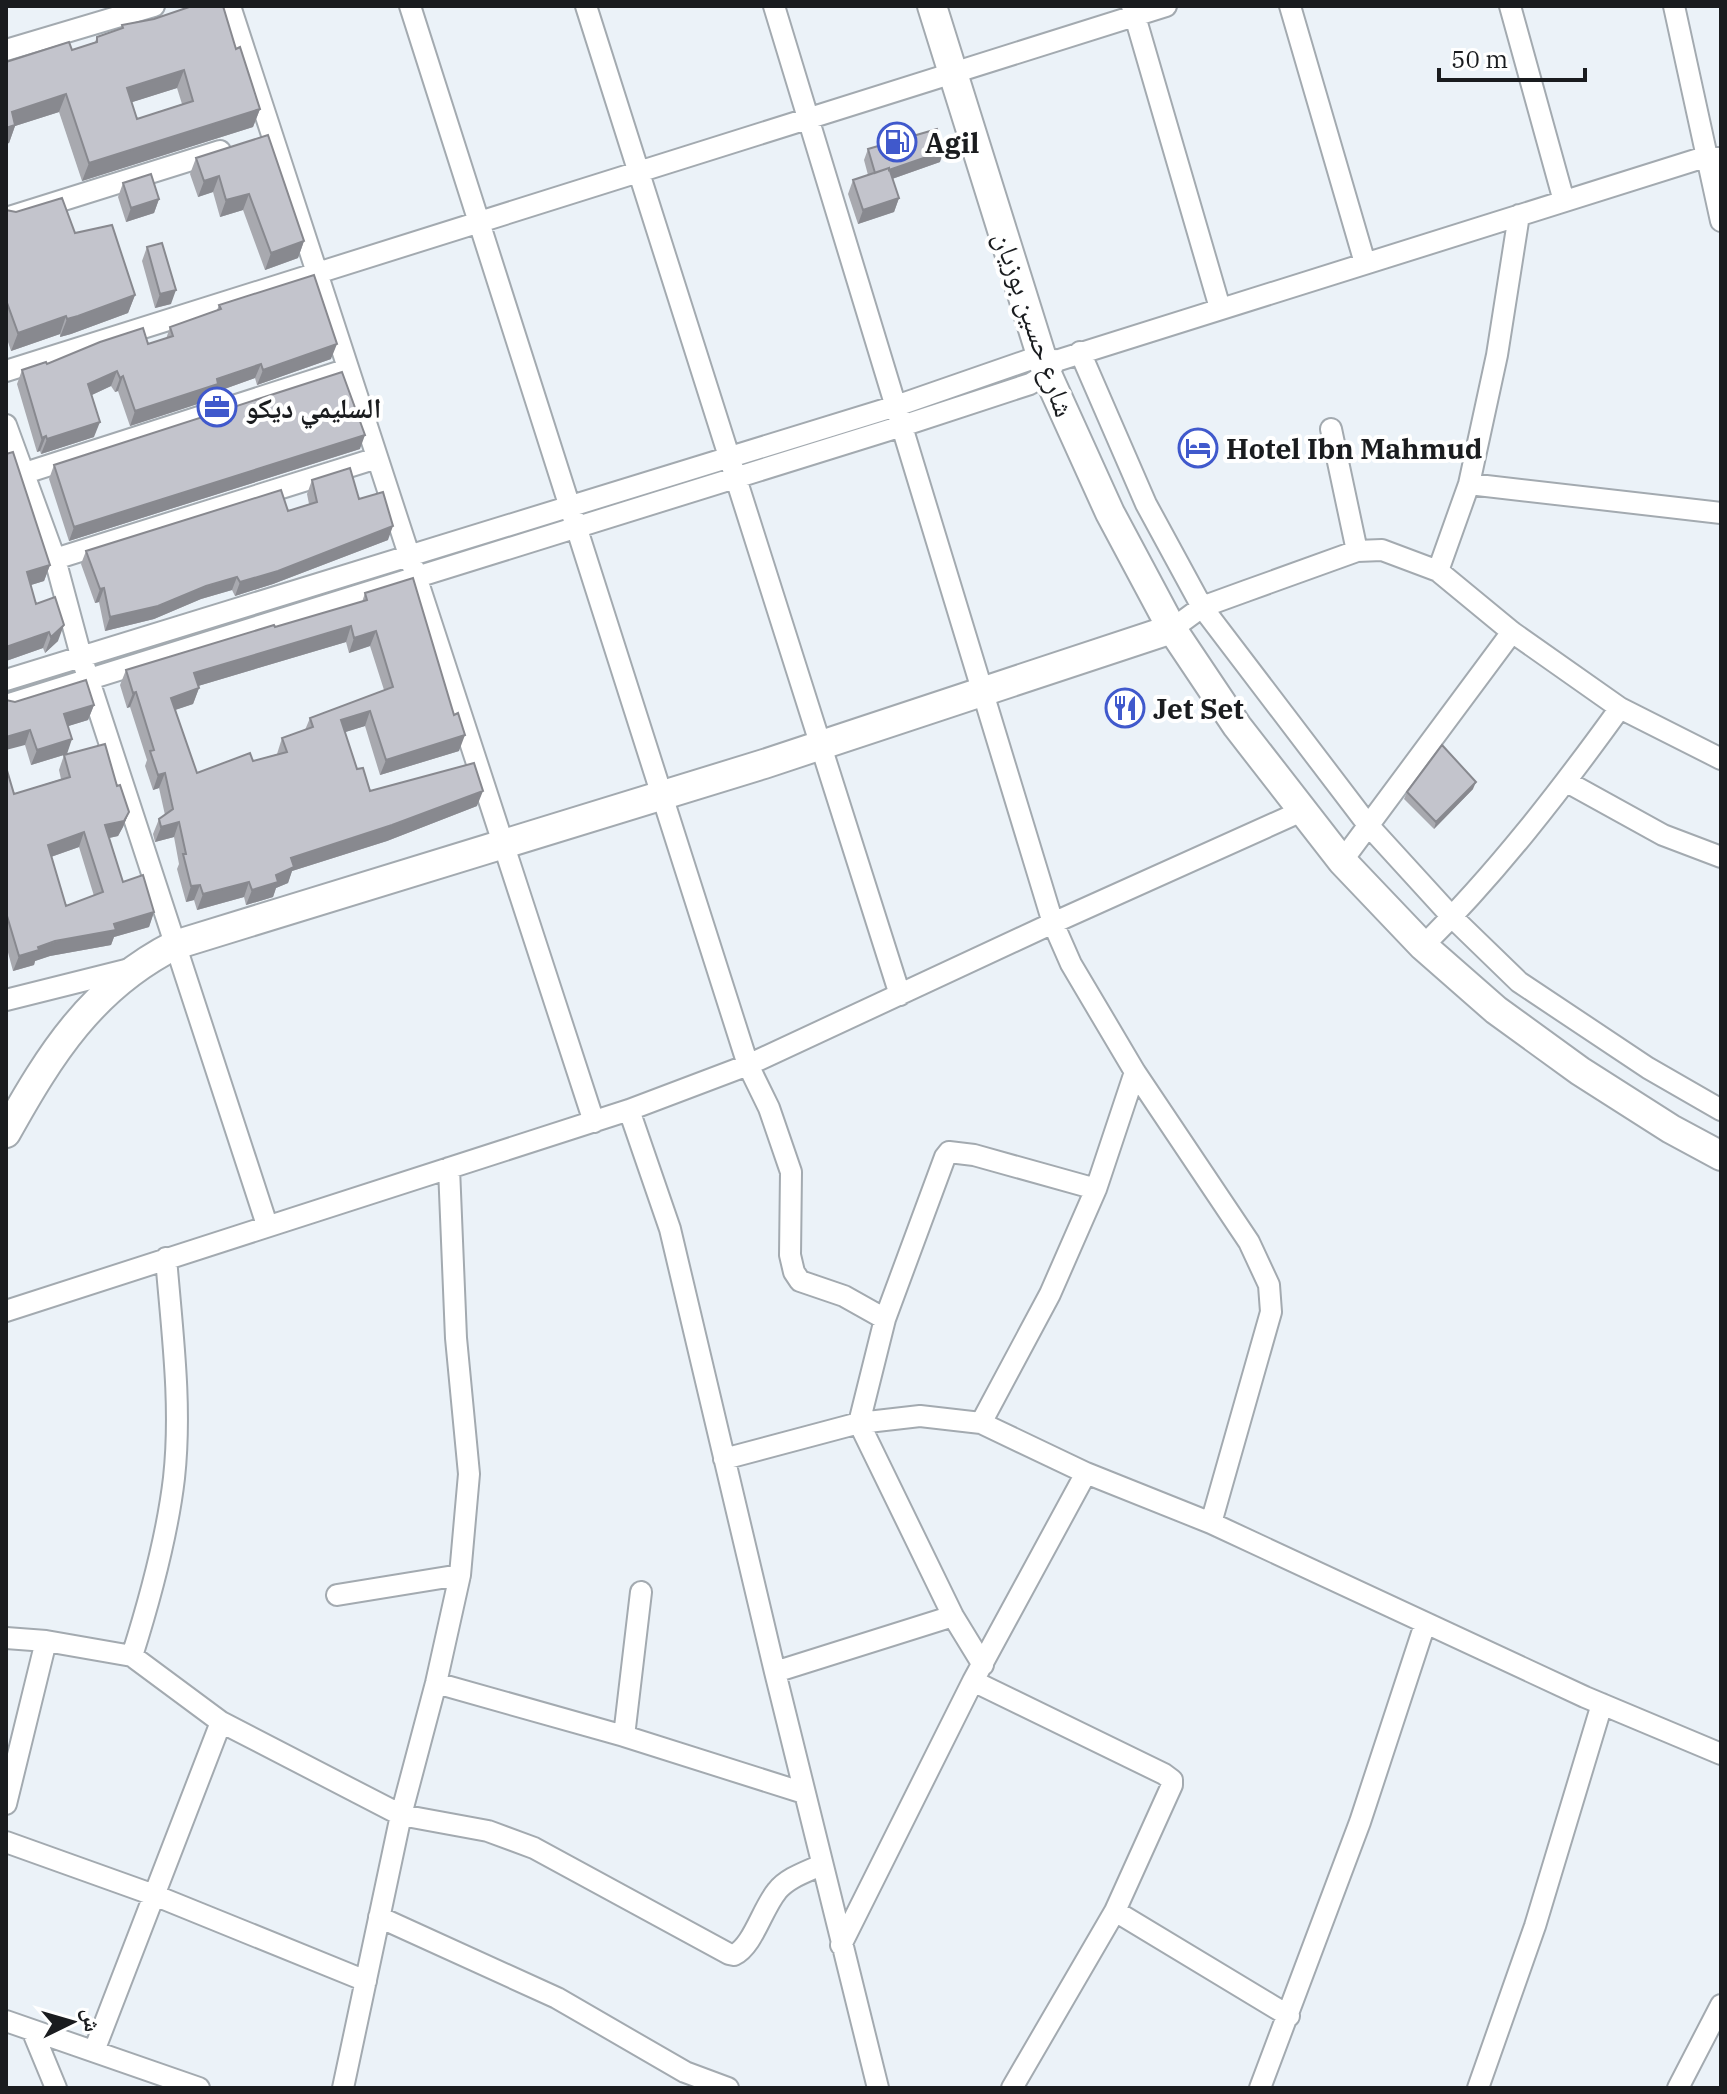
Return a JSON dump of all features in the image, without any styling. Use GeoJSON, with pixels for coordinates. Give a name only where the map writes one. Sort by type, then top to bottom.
{"type":"FeatureCollection","features":[{"type":"Feature","properties":{"kind":"main road","name":"شارع حسين بوزيان"},"geometry":{"type":"LineString","coordinates":[[932,6],[1048,364],[1110,513],[1172,629],[1237,726],[1342,861],[1423,946],[1496,1010],[1580,1071],[1671,1129],[1721,1156]]}},
{"type":"Feature","properties":{"kind":"main road"},"geometry":{"type":"LineString","coordinates":[[6,1133],[58,1045],[108,989],[134,968],[175,945],[764,764],[1172,629]]}},
{"type":"Feature","properties":{"kind":"main road"},"geometry":{"type":"LineString","coordinates":[[6,1103],[37,1077]]}},
{"type":"Feature","properties":{"kind":"street"},"geometry":{"type":"LineString","coordinates":[[6,50],[154,6]]}},
{"type":"Feature","properties":{"kind":"street"},"geometry":{"type":"LineString","coordinates":[[230,6],[257,140],[317,274],[594,1122]]}},
{"type":"Feature","properties":{"kind":"street"},"geometry":{"type":"LineString","coordinates":[[410,6],[748,1065],[769,1108],[791,1172],[790,1255],[794,1272],[800,1281],[844,1296],[885,1319]]}},
{"type":"Feature","properties":{"kind":"street"},"geometry":{"type":"LineString","coordinates":[[586,6],[900,995]]}},
{"type":"Feature","properties":{"kind":"street"},"geometry":{"type":"LineString","coordinates":[[774,6],[1053,923],[1071,964],[1135,1072],[1249,1242],[1269,1285],[1271,1312],[1211,1523]]}},
{"type":"Feature","properties":{"kind":"street"},"geometry":{"type":"LineString","coordinates":[[6,371],[808,118],[1134,11],[1166,6]]}},
{"type":"Feature","properties":{"kind":"street"},"geometry":{"type":"LineString","coordinates":[[1290,6],[1365,263]]}},
{"type":"Feature","properties":{"kind":"street"},"geometry":{"type":"LineString","coordinates":[[1510,6],[1564,201]]}},
{"type":"Feature","properties":{"kind":"street"},"geometry":{"type":"LineString","coordinates":[[1674,6],[1713,158],[1721,221]]}},
{"type":"Feature","properties":{"kind":"street"},"geometry":{"type":"LineString","coordinates":[[1134,11],[1220,308]]}},
{"type":"Feature","properties":{"kind":"street"},"geometry":{"type":"LineString","coordinates":[[6,218],[257,140]]}},
{"type":"Feature","properties":{"kind":"street"},"geometry":{"type":"LineString","coordinates":[[6,680],[729,456],[1048,364],[1564,201],[1713,158]]}},
{"type":"Feature","properties":{"kind":"street"},"geometry":{"type":"LineString","coordinates":[[1438,571],[1469,484],[1497,355],[1519,215]]}},
{"type":"Feature","properties":{"kind":"street"},"geometry":{"type":"LineString","coordinates":[[1080,352],[1146,504],[1202,607],[1368,825],[1452,917],[1519,982],[1648,1068],[1721,1110]]}},
{"type":"Feature","properties":{"kind":"street"},"geometry":{"type":"LineString","coordinates":[[6,705],[902,426],[1030,384],[1048,364]]}},
{"type":"Feature","properties":{"kind":"street"},"geometry":{"type":"LineString","coordinates":[[22,474],[348,369]]}},
{"type":"Feature","properties":{"kind":"street"},"geometry":{"type":"LineString","coordinates":[[6,425],[55,559],[81,656],[267,1225]]}},
{"type":"Feature","properties":{"kind":"street"},"geometry":{"type":"LineString","coordinates":[[1331,429],[1357,551]]}},
{"type":"Feature","properties":{"kind":"street"},"geometry":{"type":"LineString","coordinates":[[55,559],[377,458]]}},
{"type":"Feature","properties":{"kind":"street"},"geometry":{"type":"LineString","coordinates":[[1469,484],[1721,513]]}},
{"type":"Feature","properties":{"kind":"street"},"geometry":{"type":"LineString","coordinates":[[1172,629],[1202,607],[1357,551],[1382,550],[1438,571],[1512,632],[1620,708],[1721,759]]}},
{"type":"Feature","properties":{"kind":"street"},"geometry":{"type":"LineString","coordinates":[[1342,861],[1512,632]]}},
{"type":"Feature","properties":{"kind":"street"},"geometry":{"type":"LineString","coordinates":[[1423,946],[1452,917],[1567,782],[1620,708]]}},
{"type":"Feature","properties":{"kind":"street"},"geometry":{"type":"LineString","coordinates":[[1567,782],[1663,835],[1721,857]]}},
{"type":"Feature","properties":{"kind":"street"},"geometry":{"type":"LineString","coordinates":[[6,1311],[594,1122],[748,1065],[1302,811]]}},
{"type":"Feature","properties":{"kind":"street"},"geometry":{"type":"LineString","coordinates":[[6,1000],[134,968]]}},
{"type":"Feature","properties":{"kind":"street"},"geometry":{"type":"LineString","coordinates":[[981,1423],[1050,1294],[1096,1189],[1135,1072]]}},
{"type":"Feature","properties":{"kind":"street"},"geometry":{"type":"LineString","coordinates":[[629,1110],[670,1229],[821,1865],[878,2088]]}},
{"type":"Feature","properties":{"kind":"street"},"geometry":{"type":"LineString","coordinates":[[1012,2088],[1115,1911],[1168,1798],[1172,1780],[978,1673],[859,1423],[885,1319],[942,1163],[949,1152],[974,1155],[1096,1189]]}},
{"type":"Feature","properties":{"kind":"street"},"geometry":{"type":"LineString","coordinates":[[343,2088],[401,1815],[436,1683],[460,1575],[469,1474],[456,1338],[449,1168]]}},
{"type":"Feature","properties":{"kind":"street"},"geometry":{"type":"LineString","coordinates":[[132,1656],[149,1601],[174,1477],[177,1432],[166,1258]]}},
{"type":"Feature","properties":{"kind":"street"},"geometry":{"type":"LineString","coordinates":[[724,1459],[859,1423],[920,1416],[981,1423],[1086,1473],[1211,1523],[1602,1704],[1721,1754]]}},
{"type":"Feature","properties":{"kind":"street"},"geometry":{"type":"LineString","coordinates":[[841,1945],[978,1673],[1086,1473]]}},
{"type":"Feature","properties":{"kind":"street"},"geometry":{"type":"LineString","coordinates":[[337,1595],[460,1575]]}},
{"type":"Feature","properties":{"kind":"street"},"geometry":{"type":"LineString","coordinates":[[624,1736],[641,1592]]}},
{"type":"Feature","properties":{"kind":"street"},"geometry":{"type":"LineString","coordinates":[[775,1672],[953,1616]]}},
{"type":"Feature","properties":{"kind":"street"},"geometry":{"type":"LineString","coordinates":[[1260,2088],[1360,1822],[1425,1624]]}},
{"type":"Feature","properties":{"kind":"street"},"geometry":{"type":"LineString","coordinates":[[6,1638],[46,1641],[132,1656],[221,1722],[401,1815],[488,1831],[534,1848],[734,1955],[743,1950],[762,1912],[779,1888],[821,1865]]}},
{"type":"Feature","properties":{"kind":"street"},"geometry":{"type":"LineString","coordinates":[[6,1801],[46,1641]]}},
{"type":"Feature","properties":{"kind":"street"},"geometry":{"type":"LineString","coordinates":[[436,1683],[624,1736],[804,1793]]}},
{"type":"Feature","properties":{"kind":"street"},"geometry":{"type":"LineString","coordinates":[[1478,2088],[1535,1926],[1602,1704]]}},
{"type":"Feature","properties":{"kind":"street"},"geometry":{"type":"LineString","coordinates":[[94,2051],[221,1722]]}},
{"type":"Feature","properties":{"kind":"street"},"geometry":{"type":"LineString","coordinates":[[6,1842],[154,1895],[366,1981]]}},
{"type":"Feature","properties":{"kind":"street"},"geometry":{"type":"LineString","coordinates":[[1115,1911],[1289,2016]]}},
{"type":"Feature","properties":{"kind":"street"},"geometry":{"type":"LineString","coordinates":[[379,1917],[557,1998],[683,2080],[728,2088]]}},
{"type":"Feature","properties":{"kind":"street"},"geometry":{"type":"LineString","coordinates":[[1678,2088],[1721,2005]]}},
{"type":"Feature","properties":{"kind":"street"},"geometry":{"type":"LineString","coordinates":[[6,2021],[199,2088]]}},
{"type":"Feature","properties":{"kind":"street"},"geometry":{"type":"LineString","coordinates":[[32,2030],[56,2088]]}},
{"type":"Feature","properties":{"kind":"building"},"geometry":{"type":"Polygon","coordinates":[[[192,6],[223,6],[260,109],[89,163],[66,94],[12,112],[15,125],[6,128],[6,62],[69,42],[72,50],[97,42],[97,37],[123,28],[122,25],[154,19],[192,6]],[[184,70],[127,88],[137,119],[193,101],[184,70]]]}},
{"type":"Feature","properties":{"kind":"building"},"geometry":{"type":"Polygon","coordinates":[[[937,129],[944,151],[875,173],[868,149],[937,129]]]}},
{"type":"Feature","properties":{"kind":"building"},"geometry":{"type":"Polygon","coordinates":[[[268,135],[304,241],[271,253],[249,194],[226,200],[219,176],[204,181],[196,158],[268,135]]]}},
{"type":"Feature","properties":{"kind":"building"},"geometry":{"type":"Polygon","coordinates":[[[889,168],[899,198],[863,210],[853,180],[889,168]]]}},
{"type":"Feature","properties":{"kind":"building"},"geometry":{"type":"Polygon","coordinates":[[[151,174],[159,199],[131,208],[123,183],[151,174]]]}},
{"type":"Feature","properties":{"kind":"building"},"geometry":{"type":"Polygon","coordinates":[[[62,198],[75,233],[112,225],[135,295],[18,333],[6,300],[6,210],[16,212],[62,198]]]}},
{"type":"Feature","properties":{"kind":"building"},"geometry":{"type":"Polygon","coordinates":[[[162,243],[176,290],[160,294],[147,247],[162,243]]]}},
{"type":"Feature","properties":{"kind":"building"},"geometry":{"type":"Polygon","coordinates":[[[314,275],[337,344],[263,370],[261,364],[217,379],[218,384],[135,411],[123,376],[120,378],[117,371],[88,384],[100,422],[42,438],[22,370],[47,364],[143,328],[148,344],[173,336],[170,327],[221,309],[219,305],[314,275]]]}},
{"type":"Feature","properties":{"kind":"building"},"geometry":{"type":"Polygon","coordinates":[[[342,372],[365,435],[74,527],[54,465],[342,372]]]}},
{"type":"Feature","properties":{"kind":"building"},"geometry":{"type":"Polygon","coordinates":[[[13,452],[50,565],[27,572],[36,604],[55,597],[64,625],[51,637],[49,632],[6,647],[6,454],[13,452]]]}},
{"type":"Feature","properties":{"kind":"building"},"geometry":{"type":"Polygon","coordinates":[[[350,468],[359,499],[383,492],[393,526],[278,571],[240,582],[237,577],[158,606],[110,617],[104,588],[100,589],[86,551],[281,490],[288,511],[317,502],[312,480],[350,468]]]}},
{"type":"Feature","properties":{"kind":"building"},"geometry":{"type":"Polygon","coordinates":[[[413,578],[454,715],[458,713],[465,735],[386,760],[370,711],[341,720],[357,769],[363,768],[370,791],[474,763],[483,791],[291,858],[294,867],[276,875],[278,882],[252,890],[249,882],[203,894],[200,885],[191,886],[179,822],[161,827],[159,819],[173,809],[165,773],[158,775],[150,751],[154,750],[126,670],[367,600],[365,593],[413,578]],[[351,626],[194,673],[199,688],[171,698],[197,773],[250,753],[253,761],[287,752],[282,738],[313,727],[310,718],[393,687],[376,631],[354,638],[351,626]]]}},
{"type":"Feature","properties":{"kind":"building"},"geometry":{"type":"Polygon","coordinates":[[[86,680],[94,705],[64,714],[72,739],[37,750],[30,730],[6,737],[6,700],[15,702],[86,680]]]}},
{"type":"Feature","properties":{"kind":"building"},"geometry":{"type":"Polygon","coordinates":[[[105,744],[117,786],[120,785],[129,812],[124,821],[105,825],[123,882],[143,875],[154,912],[114,924],[116,930],[55,941],[19,956],[6,916],[6,767],[14,794],[70,777],[64,755],[105,744]],[[84,832],[48,845],[66,906],[103,892],[84,832]]]}},
{"type":"Feature","properties":{"kind":"building"},"geometry":{"type":"Polygon","coordinates":[[[1442,745],[1476,782],[1436,822],[1407,792],[1442,745]]]}},
{"type":"Feature","properties":{"kind":"place","name":"Agil"},"geometry":{"type":"Point","coordinates":[897,142]}},
{"type":"Feature","properties":{"kind":"place","name":"السليمي ديكو"},"geometry":{"type":"Point","coordinates":[217,407]}},
{"type":"Feature","properties":{"kind":"place","name":"Hotel Ibn Mahmud"},"geometry":{"type":"Point","coordinates":[1198,448]}},
{"type":"Feature","properties":{"kind":"place","name":"Jet Set"},"geometry":{"type":"Point","coordinates":[1125,708]}}]}
